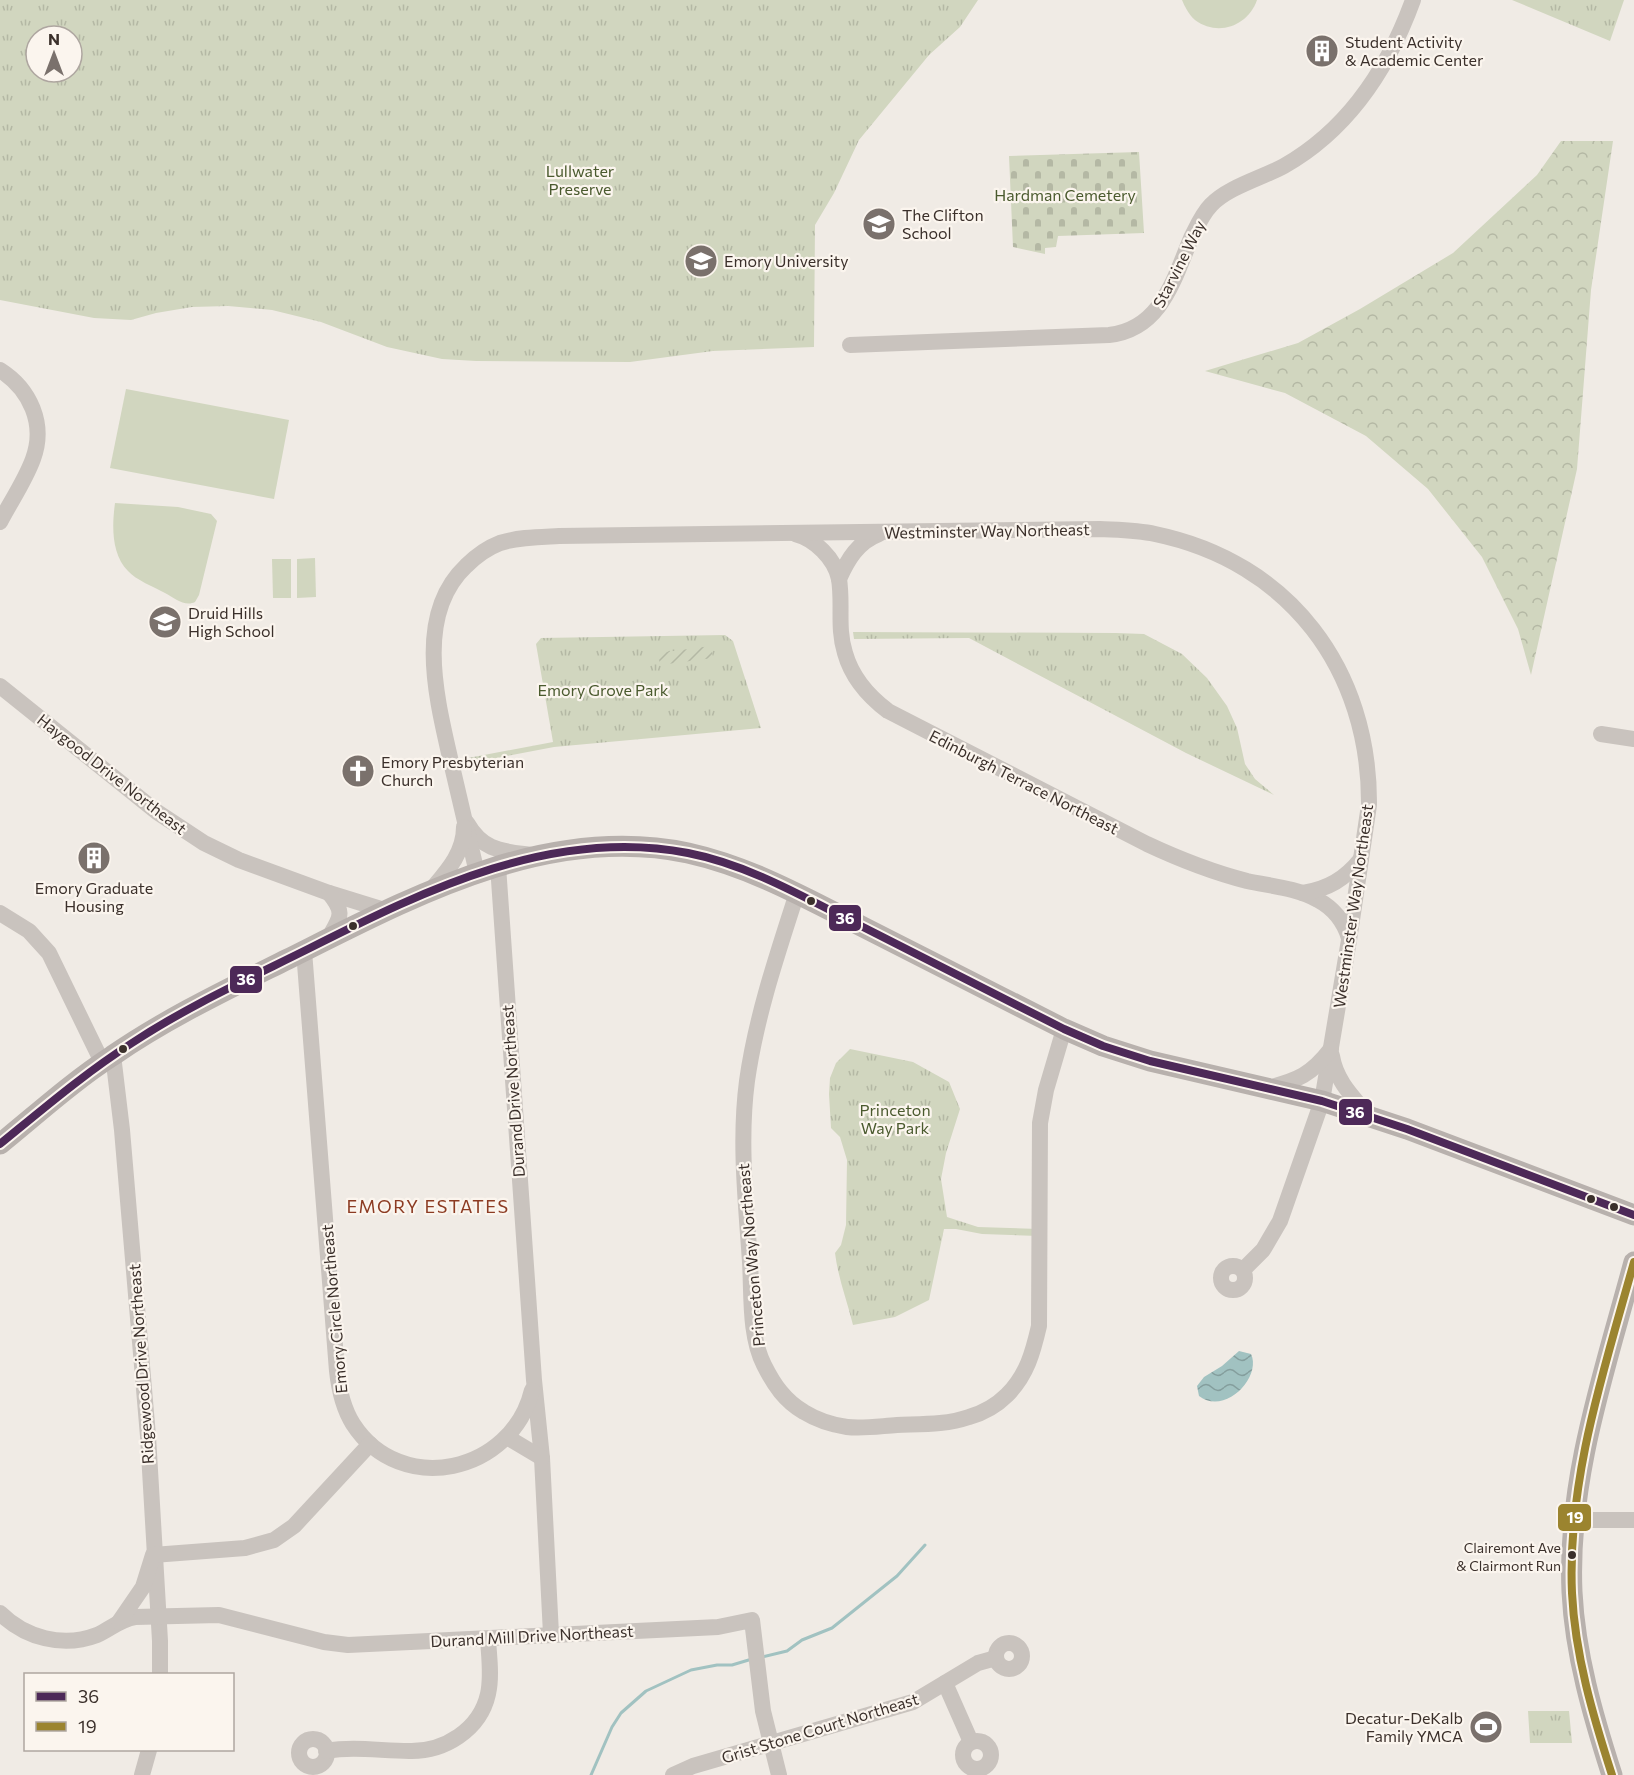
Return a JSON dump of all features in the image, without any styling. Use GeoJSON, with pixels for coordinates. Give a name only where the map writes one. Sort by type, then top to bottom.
{"type":"FeatureCollection","features":[{"type":"Feature","properties":{"kind":"main road"},"geometry":{"type":"LineString","coordinates":[[0,1144],[108,1058],[163,1023],[384,910],[477,873],[537,856],[576,849],[650,848],[686,853],[751,872],[797,893],[1064,1029],[1103,1046],[1150,1061],[1322,1101],[1407,1129],[1634,1215]]}},
{"type":"Feature","properties":{"kind":"main road"},"geometry":{"type":"LineString","coordinates":[[1612,1775],[1583,1669],[1575,1623],[1571,1573],[1579,1482],[1593,1412],[1634,1262]]}},
{"type":"Feature","properties":{"kind":"street","name":"Starvine Way"},"geometry":{"type":"LineString","coordinates":[[850,345],[1109,334],[1125,332],[1139,326],[1152,316],[1165,297],[1198,223],[1211,205],[1224,195],[1283,167],[1312,147],[1325,137],[1363,96],[1386,62],[1413,0]]}},
{"type":"Feature","properties":{"kind":"street"},"geometry":{"type":"LineString","coordinates":[[0,370],[17,382],[25,393],[36,415],[37,435],[36,450],[30,466],[0,522]]}},
{"type":"Feature","properties":{"kind":"street","name":"Westminster Way Northeast"},"geometry":{"type":"LineString","coordinates":[[477,873],[443,726],[435,662],[435,623],[441,601],[454,578],[474,559],[501,543],[534,537],[1101,529],[1136,530],[1174,538],[1216,553],[1250,572],[1293,606],[1310,625],[1338,667],[1352,699],[1366,749],[1369,786],[1369,805],[1362,858],[1322,1101],[1280,1221],[1263,1250],[1243,1270]]}},
{"type":"Feature","properties":{"kind":"street","name":"Edinburgh Terrace Northeast"},"geometry":{"type":"LineString","coordinates":[[789,533],[801,536],[818,546],[832,562],[839,579],[840,626],[845,655],[862,686],[888,711],[1126,834],[1172,855],[1245,880],[1303,893],[1325,904],[1333,911],[1346,927],[1349,940]]}},
{"type":"Feature","properties":{"kind":"street"},"geometry":{"type":"LineString","coordinates":[[839,579],[855,550],[869,538],[880,533]]}},
{"type":"Feature","properties":{"kind":"street","name":"Haygood Drive Northeast"},"geometry":{"type":"LineString","coordinates":[[0,686],[157,812],[186,832],[239,860],[329,893],[384,910]]}},
{"type":"Feature","properties":{"kind":"street"},"geometry":{"type":"LineString","coordinates":[[1601,734],[1634,739]]}},
{"type":"Feature","properties":{"kind":"street","name":"Westminster Way Northeast"},"geometry":{"type":"LineString","coordinates":[[464,817],[472,832],[487,845],[499,851],[537,856]]}},
{"type":"Feature","properties":{"kind":"street","name":"Westminster Way Northeast"},"geometry":{"type":"LineString","coordinates":[[430,891],[457,856],[464,835],[464,817]]}},
{"type":"Feature","properties":{"kind":"street","name":"Edinburgh Terrace Northeast"},"geometry":{"type":"LineString","coordinates":[[1303,893],[1321,890],[1338,881],[1362,858]]}},
{"type":"Feature","properties":{"kind":"street","name":"Durand Drive Northeast"},"geometry":{"type":"LineString","coordinates":[[498,866],[534,1380],[542,1458],[551,1634]]}},
{"type":"Feature","properties":{"kind":"street"},"geometry":{"type":"LineString","coordinates":[[328,939],[340,917],[340,907],[329,893]]}},
{"type":"Feature","properties":{"kind":"street","name":"Princeton Way Northeast"},"geometry":{"type":"LineString","coordinates":[[797,893],[764,998],[754,1039],[745,1104],[743,1161],[753,1310],[758,1350],[766,1370],[781,1393],[805,1413],[828,1423],[848,1427],[946,1423],[968,1418],[993,1406],[1007,1395],[1023,1375],[1033,1356],[1039,1326],[1040,1123],[1046,1090],[1064,1029]]}},
{"type":"Feature","properties":{"kind":"street","name":"Ridgewood Drive Northeast"},"geometry":{"type":"LineString","coordinates":[[0,913],[29,931],[49,953],[108,1058],[122,1131],[148,1436],[160,1673]]}},
{"type":"Feature","properties":{"kind":"street","name":"Emory Circle Northeast"},"geometry":{"type":"LineString","coordinates":[[304,951],[338,1384],[348,1415],[370,1444],[400,1462],[421,1467],[440,1468],[459,1465],[475,1459],[507,1437],[525,1410],[534,1380]]}},
{"type":"Feature","properties":{"kind":"street"},"geometry":{"type":"LineString","coordinates":[[1268,1088],[1304,1077],[1322,1061],[1331,1049]]}},
{"type":"Feature","properties":{"kind":"street","name":"Westminster Way Northeast"},"geometry":{"type":"LineString","coordinates":[[1331,1049],[1334,1066],[1341,1083],[1369,1116]]}},
{"type":"Feature","properties":{"kind":"street"},"geometry":{"type":"LineString","coordinates":[[507,1437],[542,1458]]}},
{"type":"Feature","properties":{"kind":"street"},"geometry":{"type":"LineString","coordinates":[[119,1623],[143,1587],[153,1555],[245,1548],[274,1540],[294,1526],[370,1444]]}},
{"type":"Feature","properties":{"kind":"street"},"geometry":{"type":"LineString","coordinates":[[1574,1520],[1634,1520]]}},
{"type":"Feature","properties":{"kind":"street","name":"Durand Mill Drive Northeast"},"geometry":{"type":"LineString","coordinates":[[0,1613],[29,1633],[58,1640],[88,1637],[135,1617],[219,1615],[336,1644],[718,1627],[752,1620],[770,1743],[779,1775]]}},
{"type":"Feature","properties":{"kind":"street"},"geometry":{"type":"LineString","coordinates":[[326,1751],[344,1748],[429,1750],[447,1744],[462,1735],[482,1709],[488,1695],[488,1639]]}},
{"type":"Feature","properties":{"kind":"street","name":"Grist Stone Court Northeast"},"geometry":{"type":"LineString","coordinates":[[673,1775],[693,1766],[914,1702],[978,1663],[996,1658]]}},
{"type":"Feature","properties":{"kind":"street"},"geometry":{"type":"LineString","coordinates":[[945,1683],[971,1742]]}},
{"type":"Feature","properties":{"kind":"street"},"geometry":{"type":"LineString","coordinates":[[142,1775],[148,1751]]}},
{"type":"Feature","properties":{"kind":"green space","name":"Lullwater Preserve"},"geometry":{"type":"Polygon","coordinates":[[[0,0],[978,0],[960,27],[929,55],[859,140],[834,193],[815,225],[814,347],[713,351],[630,362],[476,361],[442,359],[387,347],[321,322],[272,310],[228,306],[192,307],[131,320],[94,318],[0,300],[0,0]]]}},
{"type":"Feature","properties":{"kind":"green space"},"geometry":{"type":"Polygon","coordinates":[[[1182,0],[1257,0],[1253,9],[1239,22],[1231,26],[1213,28],[1195,20],[1182,0]]]}},
{"type":"Feature","properties":{"kind":"green space"},"geometry":{"type":"Polygon","coordinates":[[[1512,0],[1624,0],[1610,41],[1512,0]]]}},
{"type":"Feature","properties":{"kind":"green space"},"geometry":{"type":"Polygon","coordinates":[[[1561,141],[1613,141],[1591,290],[1577,469],[1531,675],[1518,629],[1482,557],[1428,489],[1366,436],[1285,393],[1205,371],[1298,343],[1453,253],[1537,175],[1561,141]]]}},
{"type":"Feature","properties":{"kind":"green space","name":"Hardman Cemetery"},"geometry":{"type":"Polygon","coordinates":[[[1139,152],[1144,233],[1058,236],[1056,247],[1045,248],[1045,254],[1013,247],[1009,156],[1139,152]]]}},
{"type":"Feature","properties":{"kind":"green space"},"geometry":{"type":"Polygon","coordinates":[[[126,389],[289,420],[274,499],[110,468],[126,389]]]}},
{"type":"Feature","properties":{"kind":"green space"},"geometry":{"type":"Polygon","coordinates":[[[115,503],[178,507],[211,514],[217,521],[199,595],[195,602],[180,601],[140,580],[122,564],[114,539],[115,503]]]}},
{"type":"Feature","properties":{"kind":"green space"},"geometry":{"type":"Polygon","coordinates":[[[315,558],[316,597],[297,598],[297,559],[315,558]]]}},
{"type":"Feature","properties":{"kind":"green space"},"geometry":{"type":"Polygon","coordinates":[[[272,559],[291,559],[291,598],[273,598],[272,559]]]}},
{"type":"Feature","properties":{"kind":"green space"},"geometry":{"type":"Polygon","coordinates":[[[853,632],[1144,634],[1182,654],[1207,678],[1227,706],[1237,728],[1245,764],[1255,779],[1274,795],[1186,753],[969,638],[854,639],[853,632]]]}},
{"type":"Feature","properties":{"kind":"green space","name":"Emory Grove Park"},"geometry":{"type":"Polygon","coordinates":[[[725,635],[733,641],[761,728],[554,747],[465,764],[463,759],[553,742],[536,644],[541,638],[725,635]]]}},
{"type":"Feature","properties":{"kind":"green space"},"geometry":{"type":"Polygon","coordinates":[[[711,646],[713,658],[660,665],[658,653],[711,646]]]}},
{"type":"Feature","properties":{"kind":"green space","name":"Princeton Way Park"},"geometry":{"type":"Polygon","coordinates":[[[850,1049],[913,1062],[949,1082],[960,1109],[946,1153],[941,1179],[947,1217],[978,1227],[1039,1229],[1039,1236],[982,1234],[944,1229],[929,1300],[895,1317],[853,1325],[835,1253],[841,1245],[846,1225],[847,1160],[840,1137],[831,1128],[829,1094],[830,1078],[836,1063],[850,1049]]]}},
{"type":"Feature","properties":{"kind":"green space"},"geometry":{"type":"Polygon","coordinates":[[[1528,1711],[1569,1711],[1572,1743],[1530,1743],[1528,1711]]]}},
{"type":"Feature","properties":{"kind":"water"},"geometry":{"type":"Polygon","coordinates":[[[1239,1351],[1251,1354],[1253,1363],[1246,1383],[1239,1391],[1230,1398],[1220,1401],[1209,1401],[1199,1396],[1197,1386],[1204,1377],[1222,1366],[1239,1351]]]}},
{"type":"Feature","properties":{"kind":"waterway"},"geometry":{"type":"LineString","coordinates":[[762,1657],[787,1651],[802,1640],[832,1628],[897,1576],[925,1545]]}},
{"type":"Feature","properties":{"kind":"waterway"},"geometry":{"type":"LineString","coordinates":[[591,1775],[612,1727],[621,1713],[646,1691],[691,1670],[717,1665],[732,1665],[752,1659]]}},
{"type":"Feature","properties":{"kind":"transit line","name":"36"},"geometry":{"type":"LineString","coordinates":[[0,1144],[81,1079],[153,1030],[220,993],[354,926],[446,885],[493,869],[540,856],[589,849],[638,847],[711,858],[756,874],[1064,1029],[1103,1046],[1150,1061],[1322,1101],[1407,1129],[1634,1215]]}},
{"type":"Feature","properties":{"kind":"transit line","name":"19"},"geometry":{"type":"LineString","coordinates":[[1612,1775],[1581,1662],[1572,1593],[1572,1551],[1575,1509],[1590,1426],[1634,1262]]}},
{"type":"Feature","properties":{"kind":"place","name":"Student Activity & Academic Center"},"geometry":{"type":"Point","coordinates":[1322,51]}},
{"type":"Feature","properties":{"kind":"place","name":"The Clifton School"},"geometry":{"type":"Point","coordinates":[879,224]}},
{"type":"Feature","properties":{"kind":"place","name":"Emory University"},"geometry":{"type":"Point","coordinates":[701,261]}},
{"type":"Feature","properties":{"kind":"place","name":"Druid Hills High School"},"geometry":{"type":"Point","coordinates":[165,622]}},
{"type":"Feature","properties":{"kind":"place","name":"Emory Presbyterian Church"},"geometry":{"type":"Point","coordinates":[358,771]}},
{"type":"Feature","properties":{"kind":"place","name":"Emory Graduate Housing"},"geometry":{"type":"Point","coordinates":[94,858]}},
{"type":"Feature","properties":{"kind":"place","name":"Clairemont Ave & Clairmont Run"},"geometry":{"type":"Point","coordinates":[1572,1555]}},
{"type":"Feature","properties":{"kind":"place","name":"Decatur-DeKalb Family YMCA"},"geometry":{"type":"Point","coordinates":[1486,1727]}},
{"type":"Feature","properties":{"kind":"district","name":"EMORY ESTATES"},"geometry":{"type":"Point","coordinates":[428,1207]}}]}
